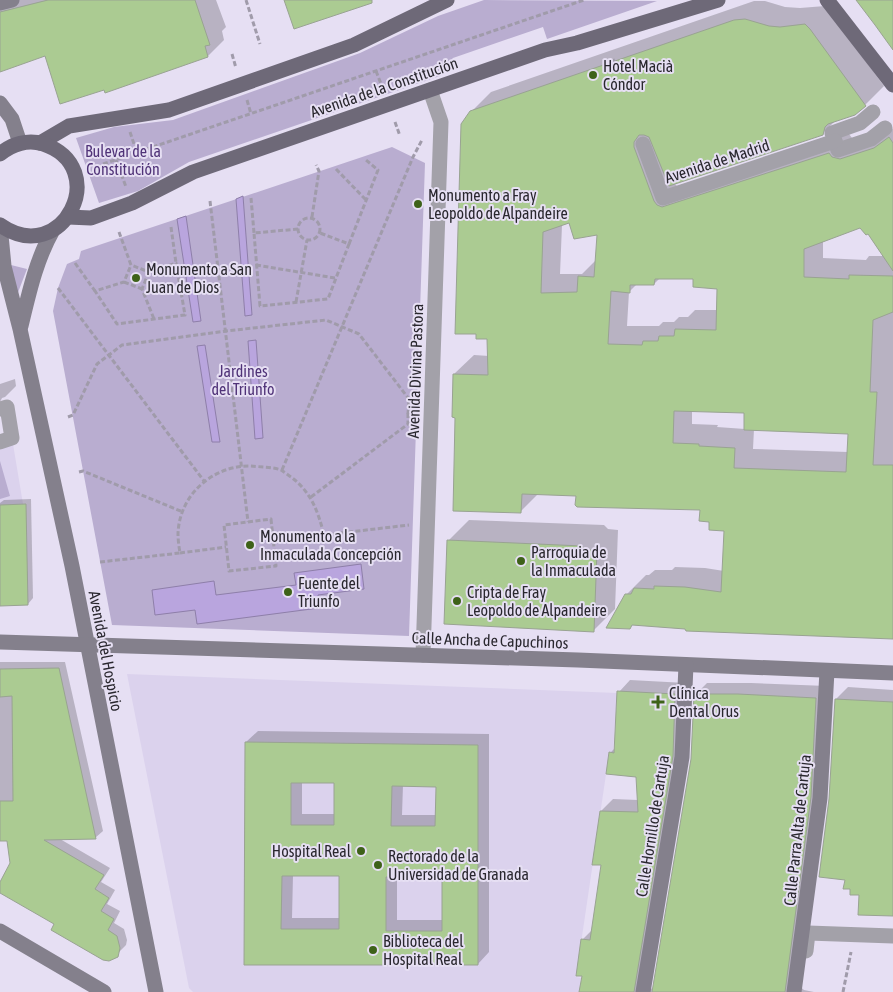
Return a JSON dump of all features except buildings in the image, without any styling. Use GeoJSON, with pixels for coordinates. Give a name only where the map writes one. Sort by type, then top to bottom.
{"type":"FeatureCollection","features":[{"type":"Feature","properties":{"kind":"main road"},"geometry":{"type":"LineString","coordinates":[[0,3],[12,0]]}},
{"type":"Feature","properties":{"kind":"main road"},"geometry":{"type":"LineString","coordinates":[[40,143],[69,126],[169,110],[354,46],[446,0]]}},
{"type":"Feature","properties":{"kind":"main road","name":"Avenida de la Constitución"},"geometry":{"type":"LineString","coordinates":[[68,218],[90,218],[132,203],[193,172],[544,50],[577,43],[718,0]]}},
{"type":"Feature","properties":{"kind":"main road"},"geometry":{"type":"LineString","coordinates":[[827,0],[893,85]]}},
{"type":"Feature","properties":{"kind":"main road"},"geometry":{"type":"LineString","coordinates":[[0,103],[12,119],[20,143]]}},
{"type":"Feature","properties":{"kind":"main road"},"geometry":{"type":"LineString","coordinates":[[0,154],[10,146],[20,143],[40,143],[60,153],[72,168],[77,181],[76,202],[68,218],[53,230],[36,236],[20,235],[0,225]]}},
{"type":"Feature","properties":{"kind":"main road","name":"Avenida del Hospicio"},"geometry":{"type":"LineString","coordinates":[[0,225],[4,266],[20,329],[72,566],[155,986]]}},
{"type":"Feature","properties":{"kind":"main road","name":"Avenida del Hospicio"},"geometry":{"type":"LineString","coordinates":[[20,329],[34,275],[43,248],[53,230]]}},
{"type":"Feature","properties":{"kind":"main road","name":"Calle Ancha de Capuchinos"},"geometry":{"type":"LineString","coordinates":[[0,642],[423,655],[893,673]]}},
{"type":"Feature","properties":{"kind":"main road","name":"Calle Hornillo de Cartuja"},"geometry":{"type":"LineString","coordinates":[[643,992],[682,757],[686,665]]}},
{"type":"Feature","properties":{"kind":"main road","name":"Calle Parra Alta de Cartuja"},"geometry":{"type":"LineString","coordinates":[[794,992],[820,798],[827,671]]}},
{"type":"Feature","properties":{"kind":"main road"},"geometry":{"type":"LineString","coordinates":[[0,931],[104,992]]}},
{"type":"Feature","properties":{"kind":"main road"},"geometry":{"type":"LineString","coordinates":[[143,992],[155,986],[162,986],[166,992]]}},
{"type":"Feature","properties":{"kind":"street","name":"Avenida Divina Pastora"},"geometry":{"type":"LineString","coordinates":[[423,655],[440,122],[430,90]]}},
{"type":"Feature","properties":{"kind":"street","name":"Avenida de Madrid"},"geometry":{"type":"LineString","coordinates":[[643,144],[663,198],[835,141],[832,133],[860,123],[873,112]]}},
{"type":"Feature","properties":{"kind":"street"},"geometry":{"type":"LineString","coordinates":[[835,141],[838,150],[871,139],[885,128]]}},
{"type":"Feature","properties":{"kind":"street"},"geometry":{"type":"LineString","coordinates":[[0,410],[8,407],[12,438],[0,442]]}},
{"type":"Feature","properties":{"kind":"street"},"geometry":{"type":"LineString","coordinates":[[803,928],[893,932]]}},
{"type":"Feature","properties":{"kind":"street"},"geometry":{"type":"LineString","coordinates":[[800,992],[808,933],[893,936]]}},
{"type":"Feature","properties":{"kind":"path"},"geometry":{"type":"LineString","coordinates":[[246,0],[260,44]]}},
{"type":"Feature","properties":{"kind":"path"},"geometry":{"type":"LineString","coordinates":[[103,164],[584,0]]}},
{"type":"Feature","properties":{"kind":"path"},"geometry":{"type":"LineString","coordinates":[[232,54],[238,73]]}},
{"type":"Feature","properties":{"kind":"path"},"geometry":{"type":"LineString","coordinates":[[376,71],[385,95]]}},
{"type":"Feature","properties":{"kind":"path"},"geometry":{"type":"LineString","coordinates":[[245,94],[251,114]]}},
{"type":"Feature","properties":{"kind":"path"},"geometry":{"type":"LineString","coordinates":[[395,122],[400,136]]}},
{"type":"Feature","properties":{"kind":"path"},"geometry":{"type":"LineString","coordinates":[[128,126],[137,153]]}},
{"type":"Feature","properties":{"kind":"path"},"geometry":{"type":"LineString","coordinates":[[282,470],[413,157]]}},
{"type":"Feature","properties":{"kind":"path"},"geometry":{"type":"LineString","coordinates":[[116,160],[128,194]]}},
{"type":"Feature","properties":{"kind":"path"},"geometry":{"type":"LineString","coordinates":[[251,198],[260,306],[328,298],[378,170],[366,160]]}},
{"type":"Feature","properties":{"kind":"path"},"geometry":{"type":"LineString","coordinates":[[312,217],[319,171],[316,165]]}},
{"type":"Feature","properties":{"kind":"path"},"geometry":{"type":"LineString","coordinates":[[336,169],[366,200]]}},
{"type":"Feature","properties":{"kind":"path"},"geometry":{"type":"LineString","coordinates":[[210,201],[248,522]]}},
{"type":"Feature","properties":{"kind":"path"},"geometry":{"type":"LineString","coordinates":[[312,217],[320,224],[320,233],[315,239],[307,240],[300,236],[298,229],[304,218],[312,217]]}},
{"type":"Feature","properties":{"kind":"path"},"geometry":{"type":"LineString","coordinates":[[75,263],[117,324],[185,315],[171,227]]}},
{"type":"Feature","properties":{"kind":"path"},"geometry":{"type":"LineString","coordinates":[[254,233],[298,229]]}},
{"type":"Feature","properties":{"kind":"path"},"geometry":{"type":"LineString","coordinates":[[119,232],[131,264],[124,282]]}},
{"type":"Feature","properties":{"kind":"path"},"geometry":{"type":"LineString","coordinates":[[320,233],[349,244]]}},
{"type":"Feature","properties":{"kind":"path"},"geometry":{"type":"LineString","coordinates":[[296,302],[307,240]]}},
{"type":"Feature","properties":{"kind":"path"},"geometry":{"type":"LineString","coordinates":[[131,264],[149,272],[176,263]]}},
{"type":"Feature","properties":{"kind":"path"},"geometry":{"type":"LineString","coordinates":[[256,265],[335,278]]}},
{"type":"Feature","properties":{"kind":"path"},"geometry":{"type":"LineString","coordinates":[[149,272],[142,289],[154,319]]}},
{"type":"Feature","properties":{"kind":"path"},"geometry":{"type":"LineString","coordinates":[[95,291],[124,282],[142,289]]}},
{"type":"Feature","properties":{"kind":"path"},"geometry":{"type":"LineString","coordinates":[[58,288],[204,481]]}},
{"type":"Feature","properties":{"kind":"path"},"geometry":{"type":"LineString","coordinates":[[68,417],[73,416],[98,364],[122,345],[326,320],[359,334],[409,398],[408,424],[311,497]]}},
{"type":"Feature","properties":{"kind":"path"},"geometry":{"type":"LineString","coordinates":[[408,414],[431,415]]}},
{"type":"Feature","properties":{"kind":"path"},"geometry":{"type":"LineString","coordinates":[[180,553],[178,534],[183,512],[191,496],[204,481],[220,472],[241,466],[282,470],[298,483],[311,497],[320,516],[324,535]]}},
{"type":"Feature","properties":{"kind":"path"},"geometry":{"type":"LineString","coordinates":[[79,472],[83,471],[183,512]]}},
{"type":"Feature","properties":{"kind":"path"},"geometry":{"type":"LineString","coordinates":[[271,519],[276,566],[229,571],[224,525],[248,522],[271,519]]}},
{"type":"Feature","properties":{"kind":"path"},"geometry":{"type":"LineString","coordinates":[[273,541],[427,525]]}},
{"type":"Feature","properties":{"kind":"path"},"geometry":{"type":"LineString","coordinates":[[100,562],[226,547]]}},
{"type":"Feature","properties":{"kind":"path"},"geometry":{"type":"LineString","coordinates":[[844,992],[854,935]]}},
{"type":"Feature","properties":{"kind":"shaded area"},"geometry":{"type":"Polygon","coordinates":[[[243,196],[252,315],[245,316],[236,199],[243,196]]]}},
{"type":"Feature","properties":{"kind":"shaded area"},"geometry":{"type":"Polygon","coordinates":[[[186,216],[201,321],[193,322],[177,219],[186,216]]]}},
{"type":"Feature","properties":{"kind":"shaded area"},"geometry":{"type":"Polygon","coordinates":[[[256,340],[263,438],[255,439],[248,341],[256,340]]]}},
{"type":"Feature","properties":{"kind":"shaded area"},"geometry":{"type":"Polygon","coordinates":[[[205,345],[220,442],[212,442],[197,346],[205,345]]]}},
{"type":"Feature","properties":{"kind":"shaded area"},"geometry":{"type":"Polygon","coordinates":[[[12,438],[23,504],[24,571],[28,571],[28,605],[0,606],[0,442],[12,438]]]}},
{"type":"Feature","properties":{"kind":"shaded area","name":"Fuente del Triunfo"},"geometry":{"type":"Polygon","coordinates":[[[361,564],[364,589],[318,595],[319,608],[197,624],[195,610],[155,615],[152,590],[214,581],[216,595],[296,585],[294,573],[361,564]]]}},
{"type":"Feature","properties":{"kind":"shaded area","name":"Rectorado de la Universidad de Granada"},"geometry":{"type":"Polygon","coordinates":[[[127,674],[617,693],[613,753],[609,754],[576,977],[581,978],[579,992],[193,992],[189,988],[127,674]]]}},
{"type":"Feature","properties":{"kind":"green space","name":"Bulevar de la Constitución"},"geometry":{"type":"Polygon","coordinates":[[[484,0],[657,1],[547,39],[543,27],[453,58],[440,76],[189,162],[138,191],[99,203],[76,138],[114,127],[173,120],[360,53],[438,16],[484,0]]]}},
{"type":"Feature","properties":{"kind":"green space","name":"Jardines del Triunfo"},"geometry":{"type":"Polygon","coordinates":[[[392,147],[425,163],[409,636],[112,625],[53,311],[58,288],[67,264],[79,259],[81,251],[392,147]]]}},
{"type":"Feature","properties":{"kind":"green space"},"geometry":{"type":"Polygon","coordinates":[[[11,265],[27,269],[17,295],[11,265]]]}},
{"type":"Feature","properties":{"kind":"green space"},"geometry":{"type":"Polygon","coordinates":[[[0,461],[10,496],[0,499],[0,461]]]}},
{"type":"Feature","properties":{"kind":"place","name":"Hotel Macià Cóndor"},"geometry":{"type":"Point","coordinates":[593,75]}},
{"type":"Feature","properties":{"kind":"place","name":"Monumento a Fray Leopoldo de Alpandeire"},"geometry":{"type":"Point","coordinates":[418,204]}},
{"type":"Feature","properties":{"kind":"place","name":"Monumento a San Juan de Dios"},"geometry":{"type":"Point","coordinates":[136,278]}},
{"type":"Feature","properties":{"kind":"place","name":"Monumento a la Inmaculada Concepción"},"geometry":{"type":"Point","coordinates":[250,545]}},
{"type":"Feature","properties":{"kind":"place","name":"Parroquia de la Inmaculada"},"geometry":{"type":"Point","coordinates":[521,561]}},
{"type":"Feature","properties":{"kind":"place","name":"Fuente del Triunfo"},"geometry":{"type":"Point","coordinates":[288,592]}},
{"type":"Feature","properties":{"kind":"place","name":"Cripta de Fray Leopoldo de Alpandeire"},"geometry":{"type":"Point","coordinates":[457,601]}},
{"type":"Feature","properties":{"kind":"place","name":"Clínica Dental Orus"},"geometry":{"type":"Point","coordinates":[658,702]}},
{"type":"Feature","properties":{"kind":"place","name":"Hospital Real"},"geometry":{"type":"Point","coordinates":[361,851]}},
{"type":"Feature","properties":{"kind":"place","name":"Rectorado de la Universidad de Granada"},"geometry":{"type":"Point","coordinates":[378,865]}},
{"type":"Feature","properties":{"kind":"place","name":"Biblioteca del Hospital Real"},"geometry":{"type":"Point","coordinates":[373,950]}}]}
